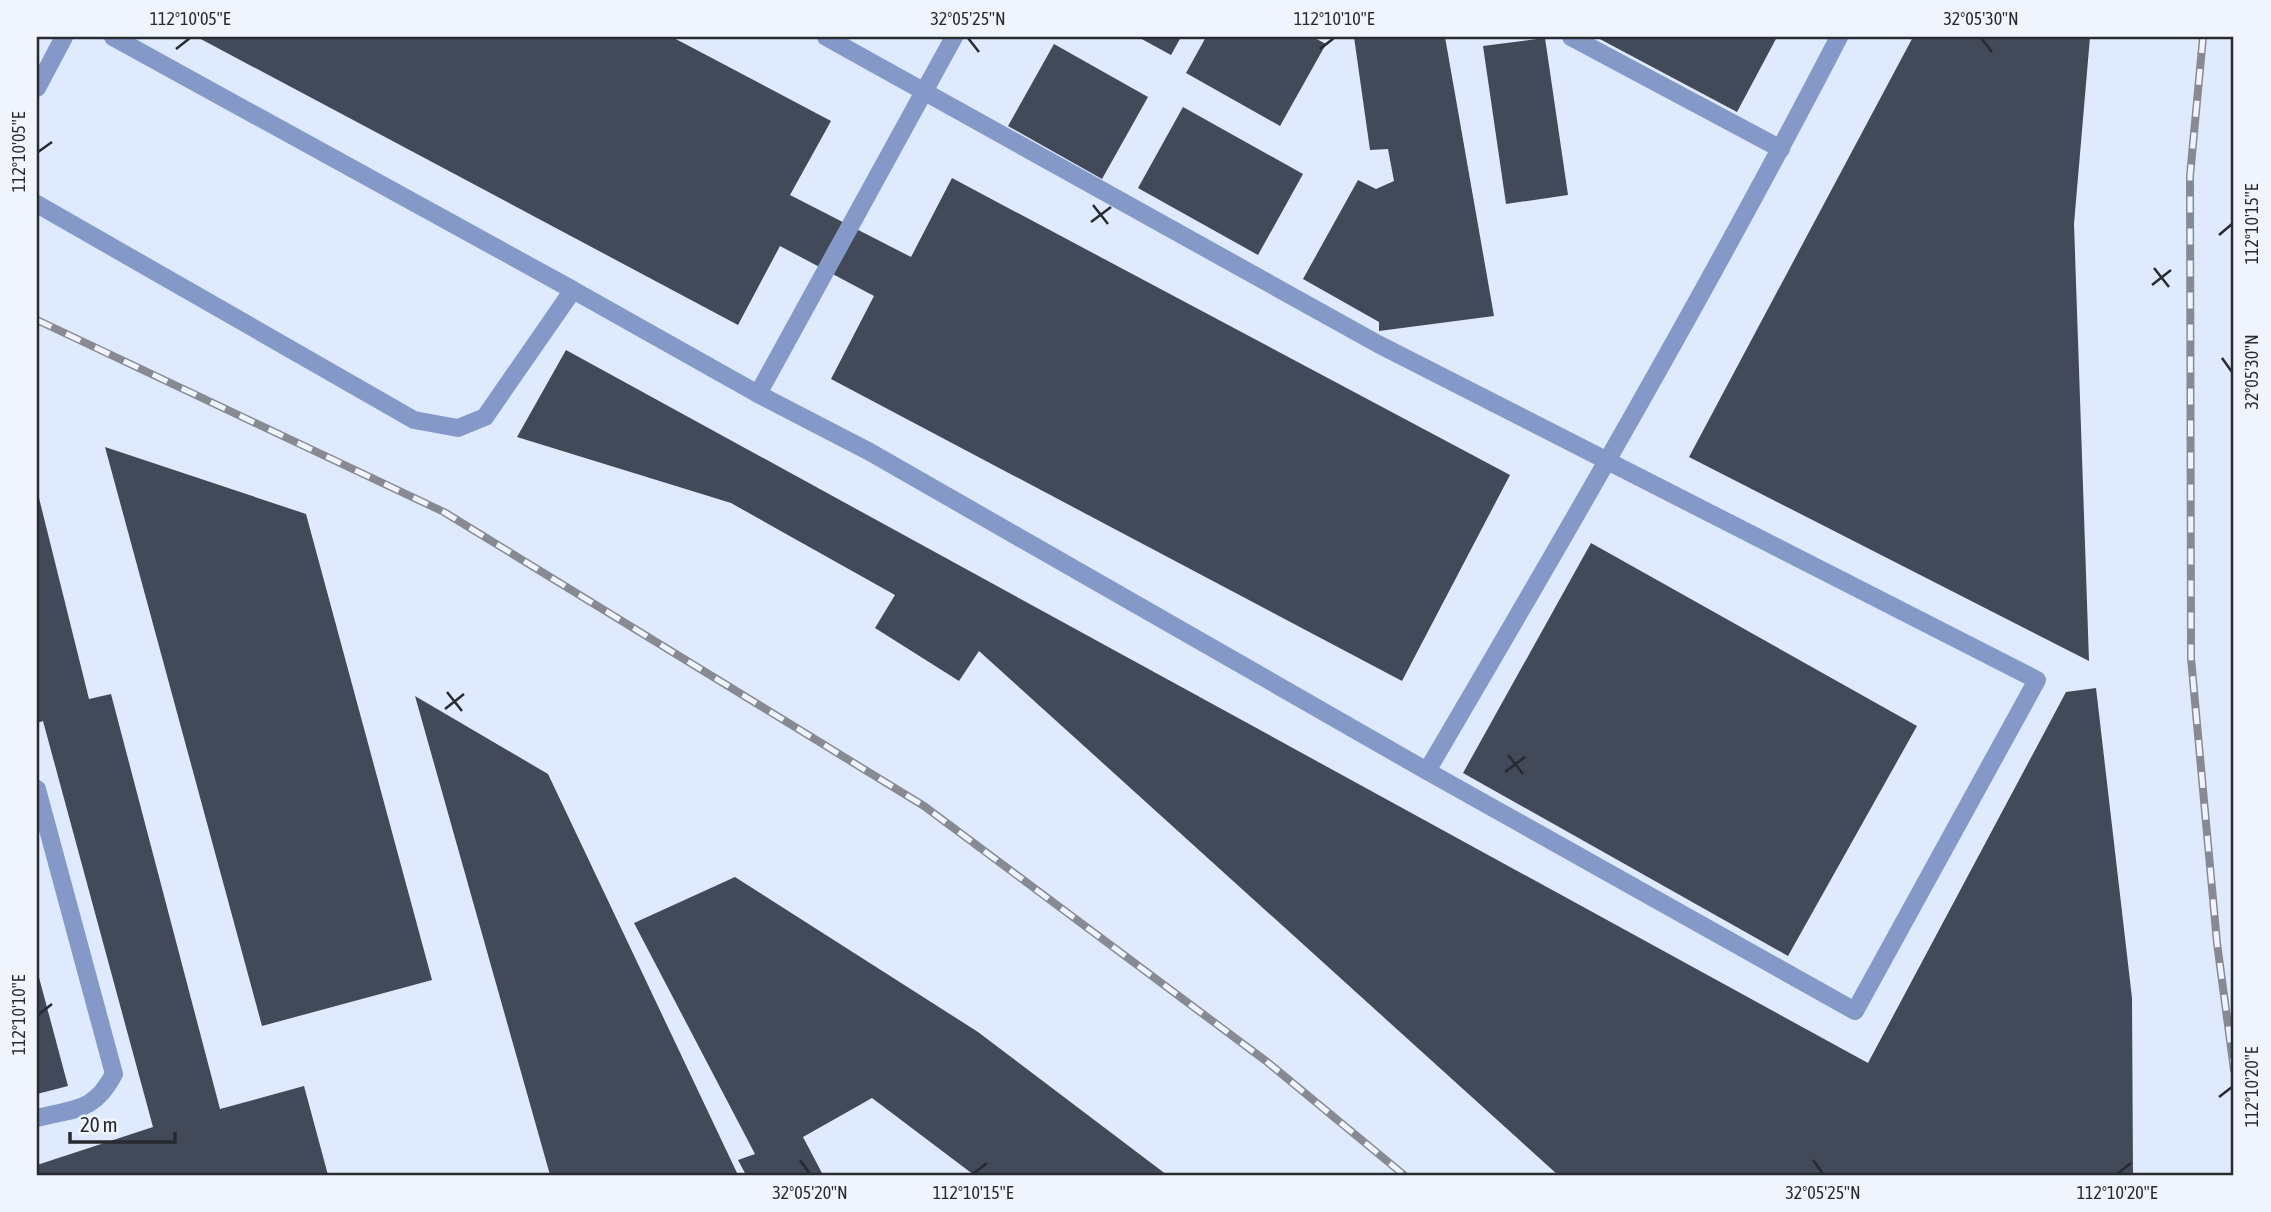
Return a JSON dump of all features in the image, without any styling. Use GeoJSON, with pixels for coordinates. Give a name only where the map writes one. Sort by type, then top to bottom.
{"type":"FeatureCollection","features":[{"type":"Feature","properties":{"kind":"street"},"geometry":{"type":"LineString","coordinates":[[37,88],[64,37]]}},
{"type":"Feature","properties":{"kind":"street"},"geometry":{"type":"LineString","coordinates":[[113,37],[758,394],[870,452],[1427,771],[1855,1011],[2037,680],[1378,344],[826,37]]}},
{"type":"Feature","properties":{"kind":"street"},"geometry":{"type":"LineString","coordinates":[[758,394],[954,37]]}},
{"type":"Feature","properties":{"kind":"street"},"geometry":{"type":"LineString","coordinates":[[1571,37],[1781,149]]}},
{"type":"Feature","properties":{"kind":"street"},"geometry":{"type":"LineString","coordinates":[[1427,771],[1607,463],[1781,149],[1839,37]]}},
{"type":"Feature","properties":{"kind":"street"},"geometry":{"type":"LineString","coordinates":[[37,204],[414,420],[458,428],[485,417],[573,290]]}},
{"type":"Feature","properties":{"kind":"street"},"geometry":{"type":"LineString","coordinates":[[37,789],[114,1074],[105,1092],[92,1104],[37,1118]]}},
{"type":"Feature","properties":{"kind":"shaded area"},"geometry":{"type":"Polygon","coordinates":[[[37,37],[2234,37],[2234,1175],[37,1175],[37,37]]]}},
{"type":"Feature","properties":{"kind":"building"},"geometry":{"type":"Polygon","coordinates":[[[197,37],[672,37],[831,121],[790,195],[911,257],[952,178],[1510,475],[1402,681],[831,379],[874,296],[780,246],[738,325],[197,37]]]}},
{"type":"Feature","properties":{"kind":"building"},"geometry":{"type":"Polygon","coordinates":[[[1138,37],[1181,37],[1171,55],[1138,37]]]}},
{"type":"Feature","properties":{"kind":"building"},"geometry":{"type":"Polygon","coordinates":[[[1206,37],[1313,37],[1326,44],[1280,126],[1186,73],[1206,37]]]}},
{"type":"Feature","properties":{"kind":"building"},"geometry":{"type":"Polygon","coordinates":[[[1354,37],[1445,37],[1494,316],[1379,331],[1379,322],[1303,279],[1358,180],[1376,189],[1394,181],[1388,149],[1370,150],[1354,37]]]}},
{"type":"Feature","properties":{"kind":"building"},"geometry":{"type":"Polygon","coordinates":[[[1596,37],[1777,37],[1737,112],[1596,37]]]}},
{"type":"Feature","properties":{"kind":"building"},"geometry":{"type":"Polygon","coordinates":[[[1913,37],[2090,37],[2074,224],[2089,661],[1689,457],[1913,37]]]}},
{"type":"Feature","properties":{"kind":"building"},"geometry":{"type":"Polygon","coordinates":[[[1545,38],[1568,195],[1506,204],[1483,46],[1545,38]]]}},
{"type":"Feature","properties":{"kind":"building"},"geometry":{"type":"Polygon","coordinates":[[[1054,44],[1148,97],[1102,179],[1008,126],[1054,44]]]}},
{"type":"Feature","properties":{"kind":"building"},"geometry":{"type":"Polygon","coordinates":[[[1183,107],[1303,174],[1258,255],[1138,188],[1183,107]]]}},
{"type":"Feature","properties":{"kind":"building"},"geometry":{"type":"Polygon","coordinates":[[[566,350],[1868,1063],[2066,692],[2096,688],[2132,998],[2133,1175],[1558,1175],[979,651],[959,681],[875,628],[895,595],[731,503],[517,437],[566,350]]]}},
{"type":"Feature","properties":{"kind":"building"},"geometry":{"type":"Polygon","coordinates":[[[105,447],[306,514],[432,980],[262,1026],[105,447]]]}},
{"type":"Feature","properties":{"kind":"building"},"geometry":{"type":"Polygon","coordinates":[[[38,494],[89,699],[111,694],[220,1109],[304,1086],[328,1175],[37,1175],[37,1165],[153,1127],[43,721],[37,723],[38,494]]]}},
{"type":"Feature","properties":{"kind":"building"},"geometry":{"type":"Polygon","coordinates":[[[1591,543],[1917,726],[1788,956],[1463,773],[1591,543]]]}},
{"type":"Feature","properties":{"kind":"building"},"geometry":{"type":"Polygon","coordinates":[[[415,696],[548,774],[738,1175],[550,1175],[415,696]]]}},
{"type":"Feature","properties":{"kind":"building"},"geometry":{"type":"Polygon","coordinates":[[[735,877],[978,1032],[1167,1175],[974,1175],[872,1098],[803,1137],[823,1175],[746,1175],[738,1160],[755,1154],[634,923],[735,877]]]}},
{"type":"Feature","properties":{"kind":"building"},"geometry":{"type":"Polygon","coordinates":[[[37,970],[68,1086],[37,1094],[37,970]]]}},
{"type":"Feature","properties":{"kind":"railway"},"geometry":{"type":"LineString","coordinates":[[2203,37],[2190,176],[2191,658],[2217,943],[2234,1070]]}},
{"type":"Feature","properties":{"kind":"railway"},"geometry":{"type":"LineString","coordinates":[[37,320],[444,512],[924,806],[1266,1061],[1404,1175]]}}]}
